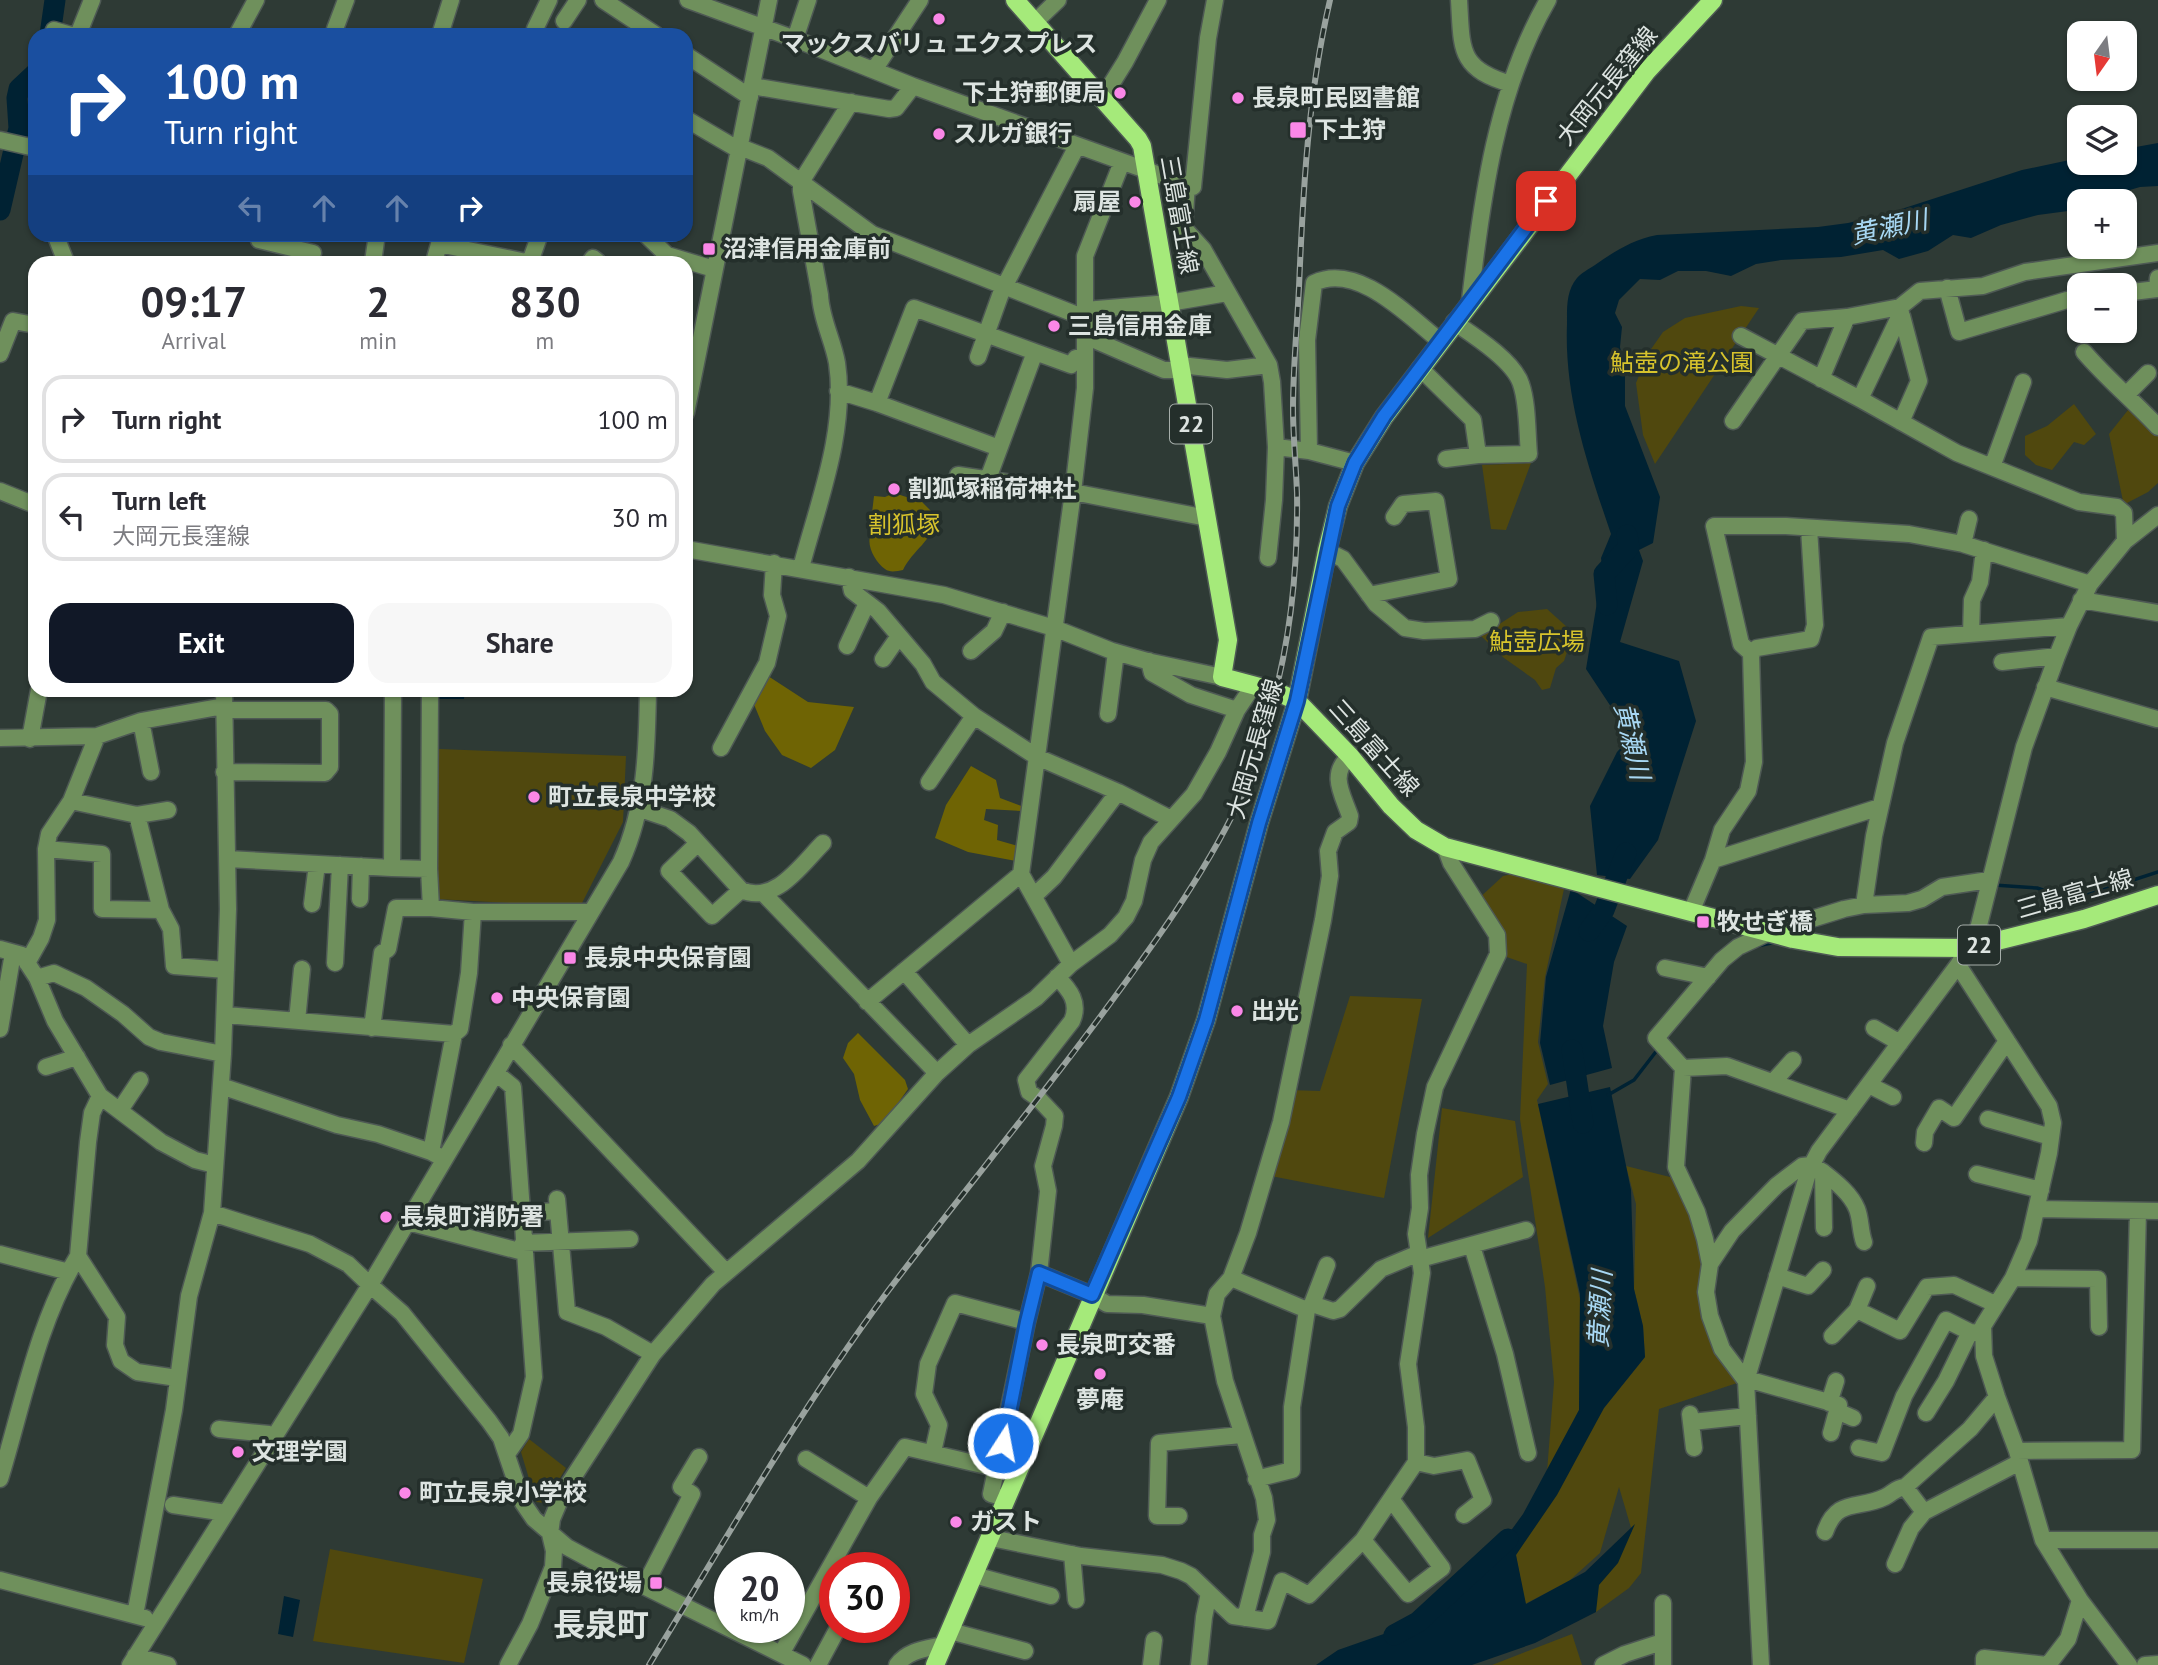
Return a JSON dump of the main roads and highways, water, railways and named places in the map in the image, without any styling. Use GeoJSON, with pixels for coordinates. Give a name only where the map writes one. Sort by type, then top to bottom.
{"type":"FeatureCollection","features":[{"type":"Feature","properties":{"kind":"main road","name":"三島富士線"},"geometry":{"type":"LineString","coordinates":[[1015,0],[1138,139],[1146,170],[1228,640],[1222,677],[1275,691],[1297,701],[1350,755],[1391,806],[1416,830],[1445,848],[1781,936],[1838,947],[1969,947],[2084,919],[2158,895]]}},
{"type":"Feature","properties":{"kind":"main road","name":"大岡元長窪線"},"geometry":{"type":"LineString","coordinates":[[935,1665],[1179,1097],[1206,1020],[1259,823],[1297,701],[1327,551],[1338,506],[1355,463],[1384,416],[1470,300],[1647,71],[1713,0]]}},
{"type":"Feature","properties":{"kind":"water"},"geometry":{"type":"Polygon","coordinates":[[[2158,143],[2158,186],[2133,189],[2067,189],[2067,211],[2038,215],[2001,225],[1971,238],[1953,235],[1928,251],[1899,259],[1883,250],[1841,257],[1756,264],[1731,276],[1706,271],[1678,271],[1660,280],[1640,279],[1619,300],[1615,313],[1622,327],[1620,347],[1625,369],[1625,406],[1660,497],[1653,543],[1639,550],[1643,561],[1620,642],[1679,661],[1696,721],[1658,840],[1630,879],[1597,875],[1590,806],[1617,752],[1631,737],[1586,669],[1600,584],[1615,564],[1632,553],[1602,566],[1601,558],[1611,534],[1579,431],[1569,378],[1567,306],[1571,288],[1577,278],[1624,247],[1657,235],[1818,227],[1848,223],[1883,215],[2022,170],[2067,161],[2067,175],[2137,175],[2137,147],[2158,143]]]}},
{"type":"Feature","properties":{"kind":"water"},"geometry":{"type":"Polygon","coordinates":[[[437,697],[464,697],[464,699],[437,697]]]}},
{"type":"Feature","properties":{"kind":"water"},"geometry":{"type":"Polygon","coordinates":[[[1571,889],[1627,926],[1614,962],[1603,1026],[1612,1068],[1550,1085],[1540,1043],[1546,977],[1571,889]]]}},
{"type":"Feature","properties":{"kind":"water"},"geometry":{"type":"Polygon","coordinates":[[[1610,1087],[1631,1190],[1634,1289],[1643,1326],[1645,1357],[1604,1408],[1557,1495],[1516,1555],[1526,1604],[1585,1572],[1635,1524],[1618,1563],[1599,1585],[1596,1612],[1535,1643],[1472,1665],[1316,1665],[1338,1650],[1418,1622],[1494,1554],[1523,1514],[1579,1410],[1580,1294],[1538,1104],[1610,1087]]]}},
{"type":"Feature","properties":{"kind":"water"},"geometry":{"type":"Polygon","coordinates":[[[284,1596],[300,1600],[293,1637],[278,1634],[284,1596]]]}},
{"type":"Feature","properties":{"kind":"waterway"},"geometry":{"type":"LineString","coordinates":[[51,28],[55,0]]}},
{"type":"Feature","properties":{"kind":"waterway"},"geometry":{"type":"LineString","coordinates":[[0,210],[19,128],[17,98],[19,89],[28,81]]}},
{"type":"Feature","properties":{"kind":"waterway","name":"黄瀬川"},"geometry":{"type":"LineString","coordinates":[[1607,605],[1604,574],[1629,547],[1627,535]]}},
{"type":"Feature","properties":{"kind":"waterway","name":"黄瀬川"},"geometry":{"type":"LineString","coordinates":[[1589,931],[1604,910],[1626,853]]}},
{"type":"Feature","properties":{"kind":"waterway"},"geometry":{"type":"LineString","coordinates":[[1994,885],[2037,888],[2072,900],[2158,872]]}},
{"type":"Feature","properties":{"kind":"waterway"},"geometry":{"type":"LineString","coordinates":[[1800,932],[1818,925]]}},
{"type":"Feature","properties":{"kind":"waterway"},"geometry":{"type":"LineString","coordinates":[[1757,946],[1776,942]]}},
{"type":"Feature","properties":{"kind":"waterway"},"geometry":{"type":"LineString","coordinates":[[1608,1095],[1634,1080],[1658,1049]]}},
{"type":"Feature","properties":{"kind":"waterway","name":"黄瀬川"},"geometry":{"type":"LineString","coordinates":[[1572,1050],[1583,1123]]}},
{"type":"Feature","properties":{"kind":"waterway","name":"黄瀬川"},"geometry":{"type":"LineString","coordinates":[[1394,1635],[1418,1622],[1508,1539]]}},
{"type":"Feature","properties":{"kind":"railway"},"geometry":{"type":"LineString","coordinates":[[649,1665],[822,1385],[885,1295],[1071,1056],[1154,942],[1208,860],[1244,791],[1279,679],[1295,573],[1297,493],[1293,394],[1302,215],[1316,71],[1330,0]]}},
{"type":"Feature","properties":{"kind":"place","name":"マックスバリュ エクスプレス"},"geometry":{"type":"Point","coordinates":[939,19]}},
{"type":"Feature","properties":{"kind":"place","name":"下土狩郵便局"},"geometry":{"type":"Point","coordinates":[1120,93]}},
{"type":"Feature","properties":{"kind":"place","name":"長泉町民図書館"},"geometry":{"type":"Point","coordinates":[1238,98]}},
{"type":"Feature","properties":{"kind":"place","name":"下土狩"},"geometry":{"type":"Point","coordinates":[1298,130]}},
{"type":"Feature","properties":{"kind":"place","name":"スルガ銀行"},"geometry":{"type":"Point","coordinates":[939,134]}},
{"type":"Feature","properties":{"kind":"place","name":"扇屋"},"geometry":{"type":"Point","coordinates":[1135,202]}},
{"type":"Feature","properties":{"kind":"place","name":"沼津信用金庫前"},"geometry":{"type":"Point","coordinates":[709,249]}},
{"type":"Feature","properties":{"kind":"place","name":"三島信用金庫"},"geometry":{"type":"Point","coordinates":[1054,326]}},
{"type":"Feature","properties":{"kind":"place","name":"割狐塚稲荷神社"},"geometry":{"type":"Point","coordinates":[894,489]}},
{"type":"Feature","properties":{"kind":"place","name":"町立長泉中学校"},"geometry":{"type":"Point","coordinates":[534,797]}},
{"type":"Feature","properties":{"kind":"place","name":"牧せぎ橋"},"geometry":{"type":"Point","coordinates":[1703,922]}},
{"type":"Feature","properties":{"kind":"place","name":"長泉中央保育園"},"geometry":{"type":"Point","coordinates":[570,958]}},
{"type":"Feature","properties":{"kind":"place","name":"中央保育園"},"geometry":{"type":"Point","coordinates":[497,998]}},
{"type":"Feature","properties":{"kind":"place","name":"出光"},"geometry":{"type":"Point","coordinates":[1237,1011]}},
{"type":"Feature","properties":{"kind":"place","name":"長泉町消防署"},"geometry":{"type":"Point","coordinates":[386,1217]}},
{"type":"Feature","properties":{"kind":"place","name":"長泉町交番"},"geometry":{"type":"Point","coordinates":[1042,1345]}},
{"type":"Feature","properties":{"kind":"place","name":"夢庵"},"geometry":{"type":"Point","coordinates":[1100,1374]}},
{"type":"Feature","properties":{"kind":"place","name":"文理学園"},"geometry":{"type":"Point","coordinates":[238,1452]}},
{"type":"Feature","properties":{"kind":"place","name":"町立長泉小学校"},"geometry":{"type":"Point","coordinates":[405,1493]}},
{"type":"Feature","properties":{"kind":"place","name":"ガスト"},"geometry":{"type":"Point","coordinates":[956,1522]}},
{"type":"Feature","properties":{"kind":"place","name":"長泉役場"},"geometry":{"type":"Point","coordinates":[656,1583]}},
{"type":"Feature","properties":{"kind":"district","name":"長泉町"},"geometry":{"type":"Point","coordinates":[601,1625]}},
{"type":"Feature","properties":{"kind":"park label","name":"鮎壺の滝公園"},"geometry":{"type":"Point","coordinates":[1682,363]}},
{"type":"Feature","properties":{"kind":"park label","name":"割狐塚"},"geometry":{"type":"Point","coordinates":[904,525]}},
{"type":"Feature","properties":{"kind":"park label","name":"鮎壺広場"},"geometry":{"type":"Point","coordinates":[1537,642]}}]}
